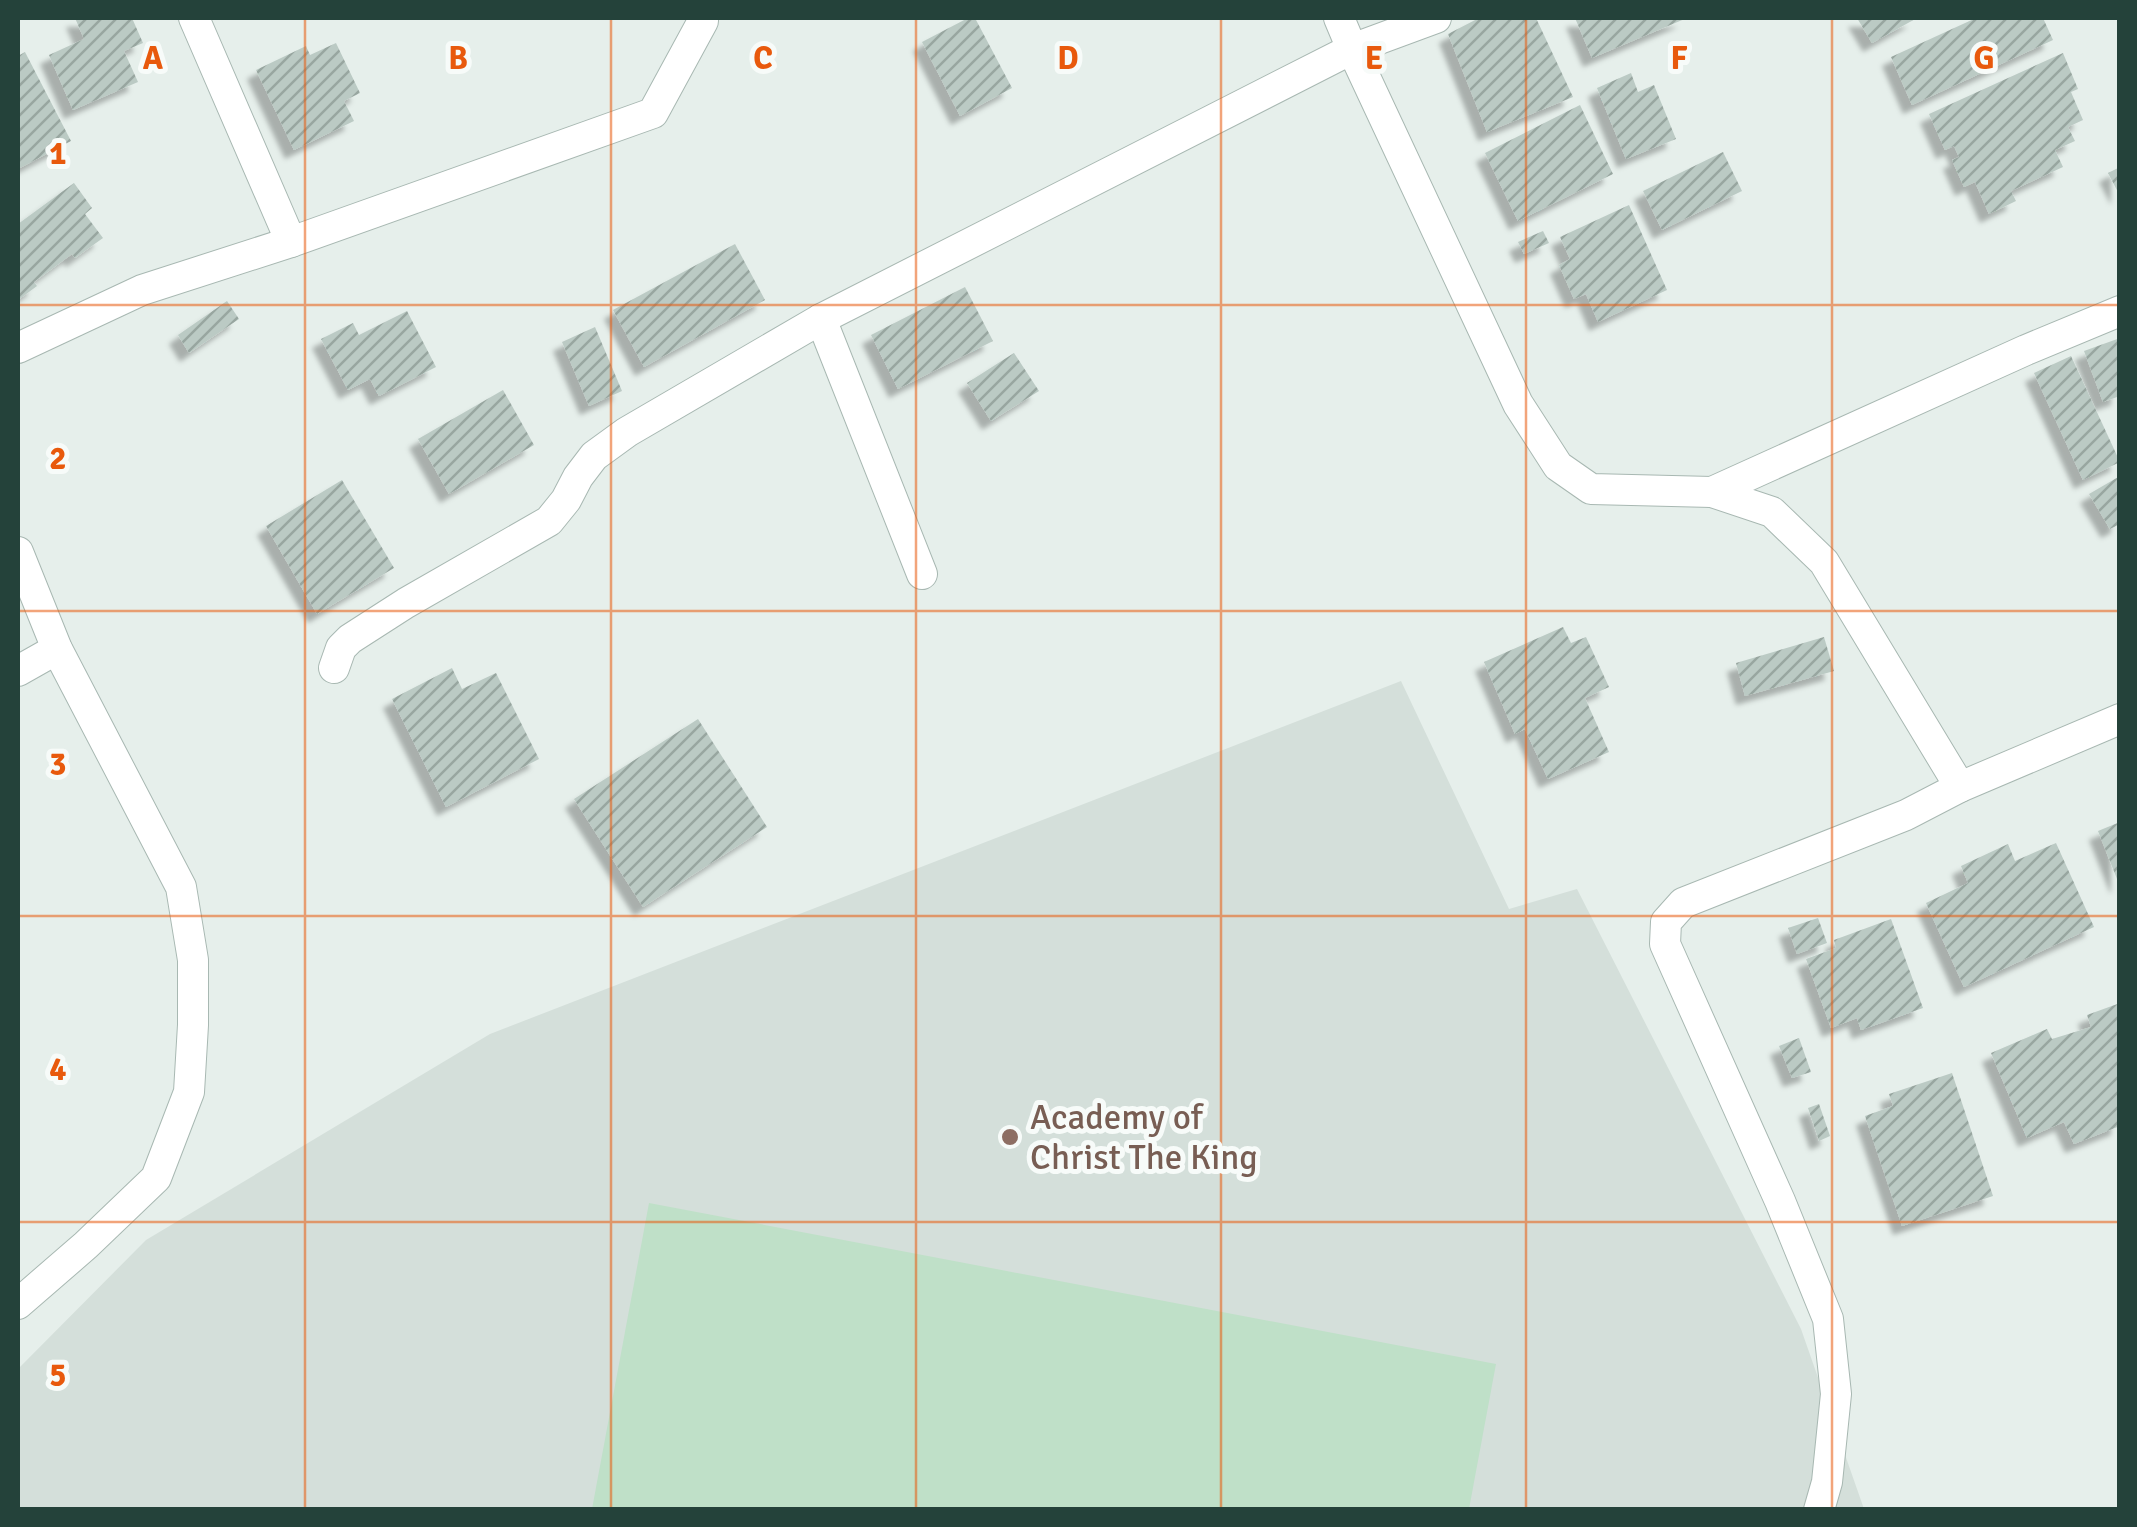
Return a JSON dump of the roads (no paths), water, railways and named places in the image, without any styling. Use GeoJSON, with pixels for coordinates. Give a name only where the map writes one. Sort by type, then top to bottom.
{"type":"FeatureCollection","features":[{"type":"Feature","properties":{"kind":"street"},"geometry":{"type":"LineString","coordinates":[[194,18],[291,242]]}},
{"type":"Feature","properties":{"kind":"street"},"geometry":{"type":"LineString","coordinates":[[18,348],[142,290],[291,242],[653,112],[703,18]]}},
{"type":"Feature","properties":{"kind":"street"},"geometry":{"type":"LineString","coordinates":[[1339,18],[1518,404],[1558,466],[1591,489],[1712,492],[1772,512],[1824,562],[1960,787]]}},
{"type":"Feature","properties":{"kind":"street"},"geometry":{"type":"LineString","coordinates":[[334,668],[340,648],[350,640],[406,603],[549,521],[594,456],[627,432],[821,320],[1352,49],[1436,18]]}},
{"type":"Feature","properties":{"kind":"street"},"geometry":{"type":"LineString","coordinates":[[1712,492],[2120,311]]}},
{"type":"Feature","properties":{"kind":"street"},"geometry":{"type":"LineString","coordinates":[[821,320],[922,574]]}},
{"type":"Feature","properties":{"kind":"street"},"geometry":{"type":"LineString","coordinates":[[18,552],[57,649],[181,887],[193,960],[189,1092],[156,1178],[18,1304]]}},
{"type":"Feature","properties":{"kind":"street"},"geometry":{"type":"LineString","coordinates":[[18,672],[57,649]]}},
{"type":"Feature","properties":{"kind":"street"},"geometry":{"type":"LineString","coordinates":[[1819,1510],[1828,1482],[1836,1394],[1828,1319],[1780,1200],[1665,944],[1666,922],[1683,903],[1906,815],[1960,787],[2120,719]]}},
{"type":"Feature","properties":{"kind":"place","name":"Academy of Christ The King"},"geometry":{"type":"Point","coordinates":[1010,1137]}}]}
